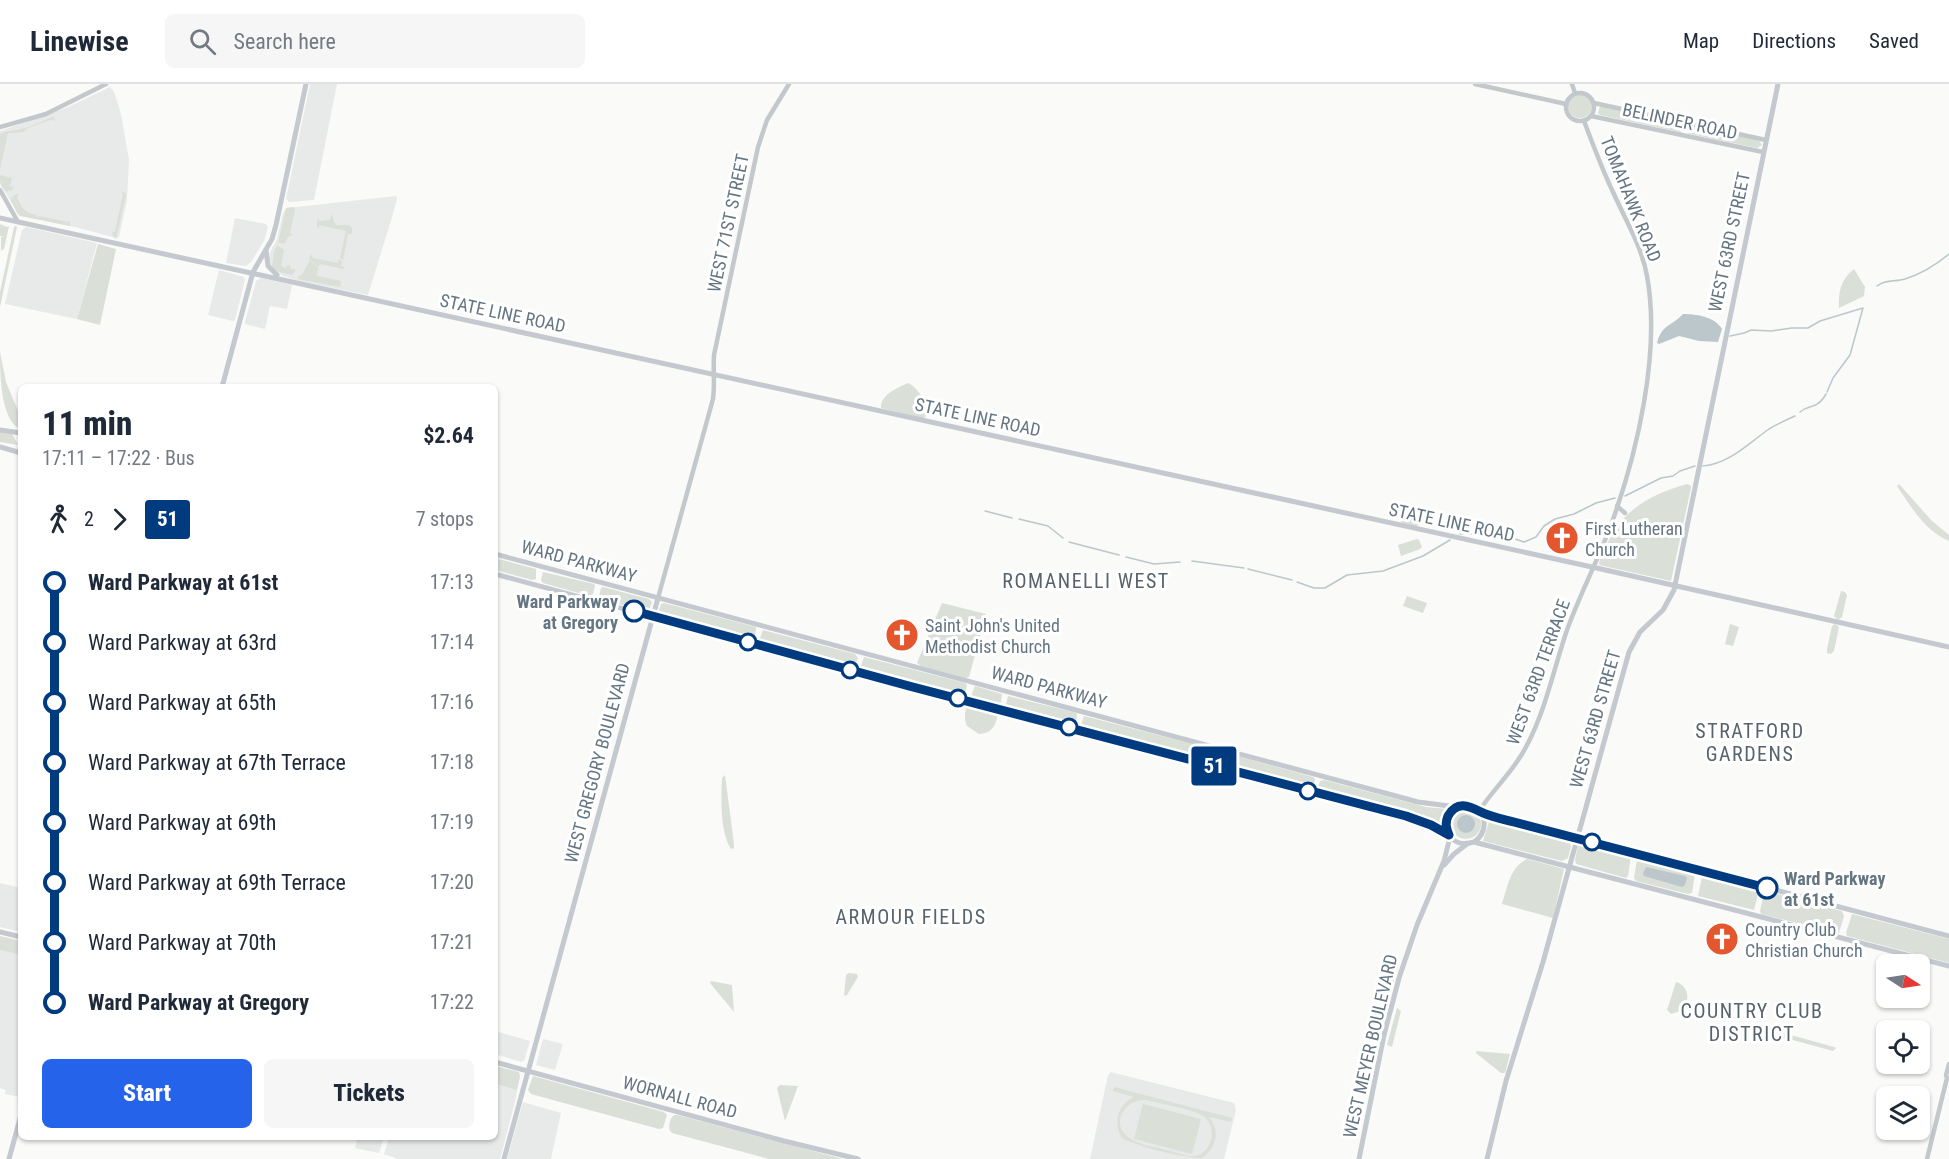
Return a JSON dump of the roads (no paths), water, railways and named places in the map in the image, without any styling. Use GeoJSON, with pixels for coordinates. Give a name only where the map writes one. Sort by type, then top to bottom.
{"type":"FeatureCollection","features":[{"type":"Feature","properties":{"kind":"main road"},"geometry":{"type":"LineString","coordinates":[[223,384],[253,272],[272,239],[306,84]]}},
{"type":"Feature","properties":{"kind":"main road","name":"WEST 63RD STREET"},"geometry":{"type":"LineString","coordinates":[[1487,1159],[1506,1081],[1543,962],[1629,651],[1640,632],[1670,600],[1674,586],[1778,84]]}},
{"type":"Feature","properties":{"kind":"main road","name":"STATE LINE ROAD"},"geometry":{"type":"LineString","coordinates":[[0,218],[1949,647]]}},
{"type":"Feature","properties":{"kind":"main road"},"geometry":{"type":"LineString","coordinates":[[266,250],[269,268],[284,279]]}},
{"type":"Feature","properties":{"kind":"main road"},"geometry":{"type":"LineString","coordinates":[[0,430],[18,433]]}},
{"type":"Feature","properties":{"kind":"main road"},"geometry":{"type":"LineString","coordinates":[[0,447],[18,452]]}},
{"type":"Feature","properties":{"kind":"main road","name":"WARD PARKWAY"},"geometry":{"type":"LineString","coordinates":[[498,555],[1418,802],[1457,807]]}},
{"type":"Feature","properties":{"kind":"main road","name":"WARD PARKWAY"},"geometry":{"type":"LineString","coordinates":[[498,575],[909,686],[1406,816],[1431,825],[1450,836]]}},
{"type":"Feature","properties":{"kind":"main road","name":"WEST GREGORY BOULEVARD"},"geometry":{"type":"LineString","coordinates":[[504,1159],[658,598]]}},
{"type":"Feature","properties":{"kind":"main road"},"geometry":{"type":"LineString","coordinates":[[1949,936],[1577,838],[1466,805],[1452,810],[1447,819],[1447,830],[1450,836],[1459,843],[1470,843],[1569,867],[1949,966]]}},
{"type":"Feature","properties":{"kind":"main road"},"geometry":{"type":"LineString","coordinates":[[1438,874],[1448,860],[1482,834],[1484,818],[1480,811]]}},
{"type":"Feature","properties":{"kind":"main road","name":"WEST MEYER BOULEVARD"},"geometry":{"type":"LineString","coordinates":[[1359,1159],[1393,1000],[1408,949],[1438,874],[1450,836]]}},
{"type":"Feature","properties":{"kind":"main road"},"geometry":{"type":"LineString","coordinates":[[0,932],[18,936]]}},
{"type":"Feature","properties":{"kind":"main road","name":"WORNALL ROAD"},"geometry":{"type":"LineString","coordinates":[[498,1063],[858,1159]]}},
{"type":"Feature","properties":{"kind":"main road"},"geometry":{"type":"LineString","coordinates":[[9,1159],[18,1126]]}},
{"type":"Feature","properties":{"kind":"street"},"geometry":{"type":"LineString","coordinates":[[0,128],[46,114],[106,84]]}},
{"type":"Feature","properties":{"kind":"street","name":"WEST 71ST STREET"},"geometry":{"type":"LineString","coordinates":[[714,375],[714,355],[760,138],[767,120],[789,84]]}},
{"type":"Feature","properties":{"kind":"street"},"geometry":{"type":"LineString","coordinates":[[1475,84],[1566,104]]}},
{"type":"Feature","properties":{"kind":"street"},"geometry":{"type":"LineString","coordinates":[[1572,84],[1575,93]]}},
{"type":"Feature","properties":{"kind":"street"},"geometry":{"type":"LineString","coordinates":[[1575,93],[1588,95],[1594,103],[1594,112],[1580,122],[1571,118],[1566,112],[1568,99],[1575,93]]}},
{"type":"Feature","properties":{"kind":"street"},"geometry":{"type":"LineString","coordinates":[[1594,103],[1766,140]]}},
{"type":"Feature","properties":{"kind":"street","name":"BELINDER ROAD"},"geometry":{"type":"LineString","coordinates":[[1591,116],[1763,152]]}},
{"type":"Feature","properties":{"kind":"street","name":"TOMAHAWK ROAD"},"geometry":{"type":"LineString","coordinates":[[1584,121],[1641,255],[1647,274],[1650,297],[1650,334],[1645,396],[1629,467],[1617,506],[1592,567]]}},
{"type":"Feature","properties":{"kind":"street"},"geometry":{"type":"LineString","coordinates":[[0,190],[18,222]]}},
{"type":"Feature","properties":{"kind":"street","name":"WEST GREGORY BOULEVARD"},"geometry":{"type":"LineString","coordinates":[[658,598],[675,531],[705,433],[714,392],[714,375]]}},
{"type":"Feature","properties":{"kind":"street"},"geometry":{"type":"LineString","coordinates":[[1617,506],[1625,513]]}},
{"type":"Feature","properties":{"kind":"street","name":"WEST 63RD TERRACE"},"geometry":{"type":"LineString","coordinates":[[1480,811],[1529,743],[1592,567]]}},
{"type":"Feature","properties":{"kind":"street"},"geometry":{"type":"LineString","coordinates":[[1927,1159],[1948,1078],[1946,1074],[1949,1064]]}},
{"type":"Feature","properties":{"kind":"waterway"},"geometry":{"type":"LineString","coordinates":[[1877,286],[1883,282],[1905,279],[1917,274],[1949,254]]}},
{"type":"Feature","properties":{"kind":"waterway"},"geometry":{"type":"LineString","coordinates":[[1730,336],[1751,330],[1808,328],[1820,321],[1863,308],[1850,355],[1833,378],[1827,392]]}},
{"type":"Feature","properties":{"kind":"waterway"},"geometry":{"type":"LineString","coordinates":[[1800,412],[1819,403],[1826,394]]}},
{"type":"Feature","properties":{"kind":"waterway"},"geometry":{"type":"LineString","coordinates":[[1703,466],[1730,457],[1769,429],[1795,416]]}},
{"type":"Feature","properties":{"kind":"waterway"},"geometry":{"type":"LineString","coordinates":[[1625,496],[1661,478],[1673,476],[1695,466]]}},
{"type":"Feature","properties":{"kind":"waterway"},"geometry":{"type":"LineString","coordinates":[[1460,534],[1487,537],[1506,536],[1524,542],[1536,537],[1544,526],[1555,519],[1615,498]]}},
{"type":"Feature","properties":{"kind":"waterway"},"geometry":{"type":"LineString","coordinates":[[985,511],[1012,518]]}},
{"type":"Feature","properties":{"kind":"waterway"},"geometry":{"type":"LineString","coordinates":[[1019,519],[1048,526],[1063,538]]}},
{"type":"Feature","properties":{"kind":"waterway"},"geometry":{"type":"LineString","coordinates":[[1297,582],[1314,588],[1325,588],[1347,575],[1383,571],[1423,556],[1450,540]]}},
{"type":"Feature","properties":{"kind":"waterway"},"geometry":{"type":"LineString","coordinates":[[1069,542],[1119,555]]}},
{"type":"Feature","properties":{"kind":"waterway"},"geometry":{"type":"LineString","coordinates":[[1126,557],[1154,564],[1180,562]]}},
{"type":"Feature","properties":{"kind":"waterway"},"geometry":{"type":"LineString","coordinates":[[1192,561],[1244,568]]}},
{"type":"Feature","properties":{"kind":"waterway"},"geometry":{"type":"LineString","coordinates":[[1248,569],[1292,580]]}},
{"type":"Feature","properties":{"kind":"place","name":"First Lutheran Church"},"geometry":{"type":"Point","coordinates":[1562,538]}},
{"type":"Feature","properties":{"kind":"place","name":"Ward Parkway at Gregory"},"geometry":{"type":"Point","coordinates":[634,611]}},
{"type":"Feature","properties":{"kind":"place","name":"Saint John's United Methodist Church"},"geometry":{"type":"Point","coordinates":[902,635]}},
{"type":"Feature","properties":{"kind":"place","name":"Ward Parkway at 61st"},"geometry":{"type":"Point","coordinates":[1767,888]}},
{"type":"Feature","properties":{"kind":"place","name":"Country Club Christian Church"},"geometry":{"type":"Point","coordinates":[1722,939]}},
{"type":"Feature","properties":{"kind":"district","name":"ROMANELLI WEST"},"geometry":{"type":"Point","coordinates":[1086,581]}},
{"type":"Feature","properties":{"kind":"district","name":"STRATFORD GARDENS"},"geometry":{"type":"Point","coordinates":[1750,742]}},
{"type":"Feature","properties":{"kind":"district","name":"ARMOUR FIELDS"},"geometry":{"type":"Point","coordinates":[911,917]}},
{"type":"Feature","properties":{"kind":"district","name":"COUNTRY CLUB DISTRICT"},"geometry":{"type":"Point","coordinates":[1752,1022]}}]}
